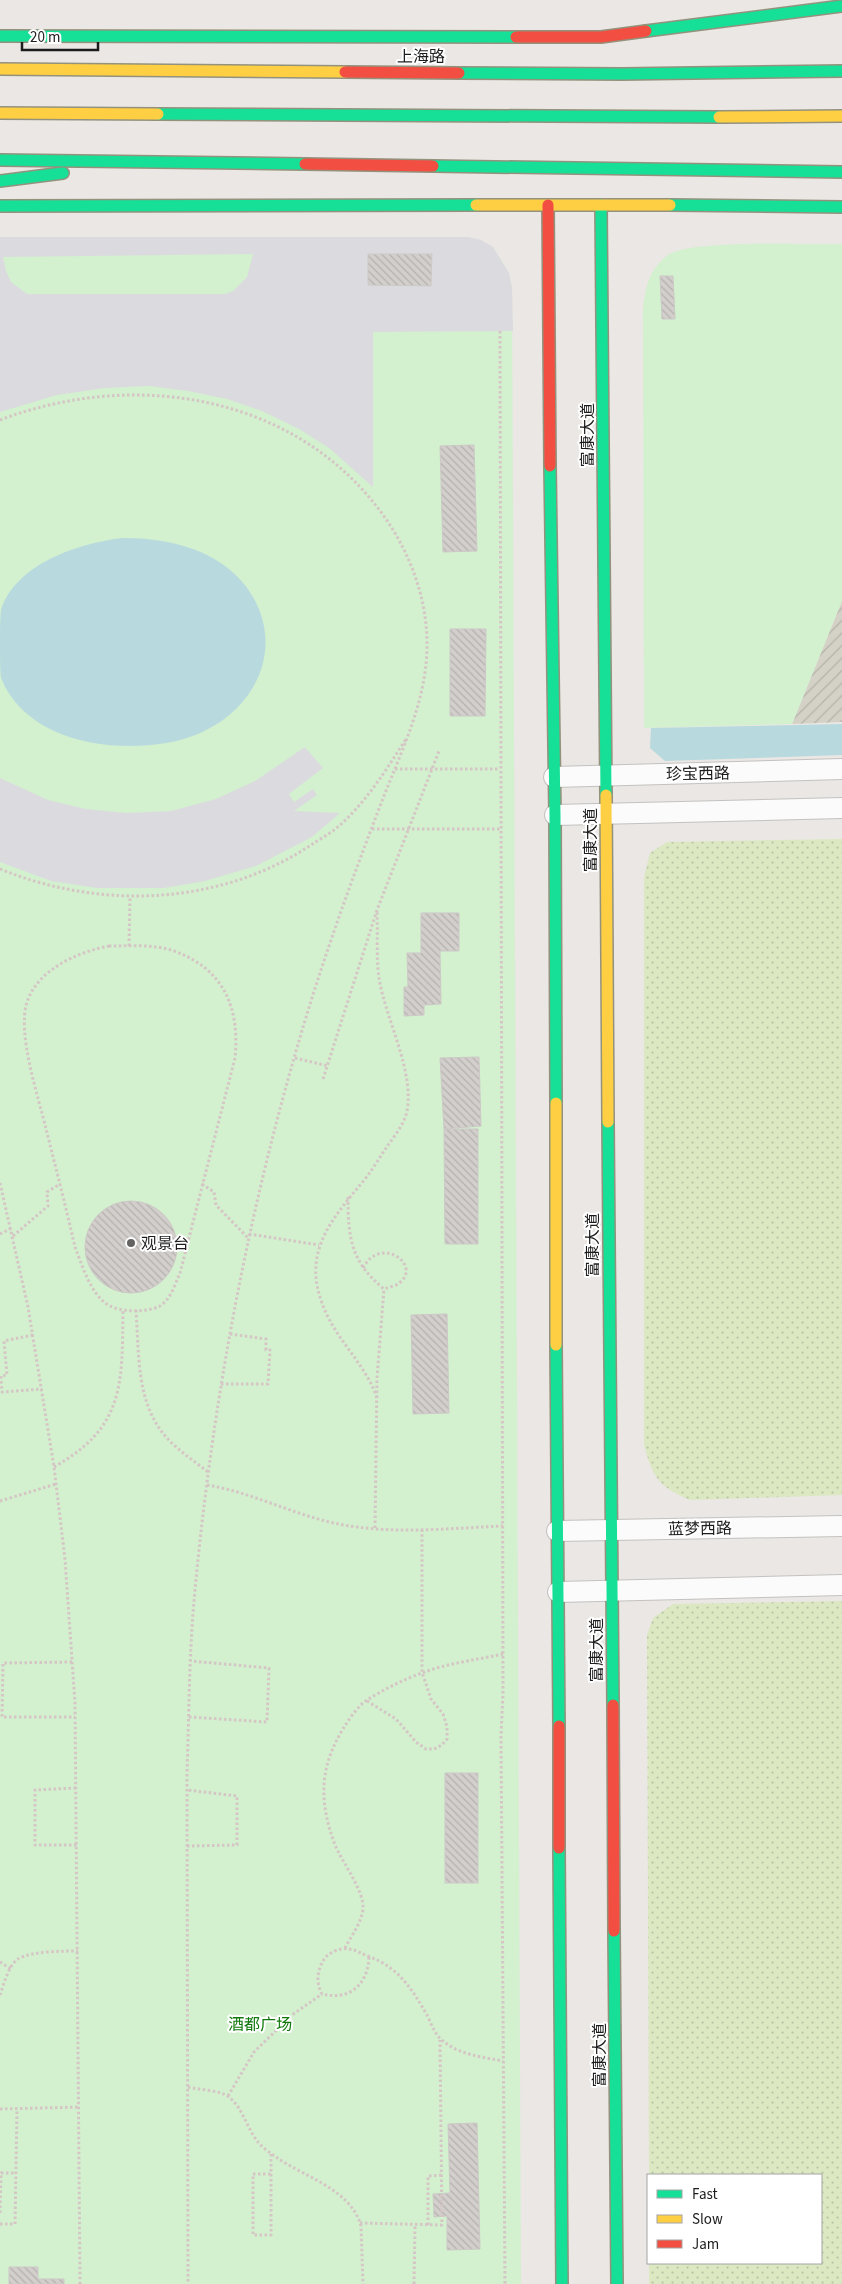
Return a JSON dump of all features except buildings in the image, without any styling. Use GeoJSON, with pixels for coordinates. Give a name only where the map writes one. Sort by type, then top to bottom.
{"type":"FeatureCollection","features":[{"type":"Feature","properties":{"kind":"main road"},"geometry":{"type":"LineString","coordinates":[[0,36],[601,37],[842,6]]}},
{"type":"Feature","properties":{"kind":"main road","name":"上海路"},"geometry":{"type":"LineString","coordinates":[[0,69],[622,74],[842,71]]}},
{"type":"Feature","properties":{"kind":"main road"},"geometry":{"type":"LineString","coordinates":[[0,113],[629,118],[842,116]]}},
{"type":"Feature","properties":{"kind":"main road"},"geometry":{"type":"LineString","coordinates":[[0,160],[842,172]]}},
{"type":"Feature","properties":{"kind":"main road"},"geometry":{"type":"LineString","coordinates":[[0,181],[15,181],[138,162]]}},
{"type":"Feature","properties":{"kind":"main road"},"geometry":{"type":"LineString","coordinates":[[548,205],[555,815],[562,2284]]}},
{"type":"Feature","properties":{"kind":"main road"},"geometry":{"type":"LineString","coordinates":[[0,206],[601,205],[842,207]]}},
{"type":"Feature","properties":{"kind":"main road","name":"富康大道"},"geometry":{"type":"LineString","coordinates":[[601,205],[616,2284]]}},
{"type":"Feature","properties":{"kind":"street","name":"珍宝西路"},"geometry":{"type":"LineString","coordinates":[[554,777],[842,769]]}},
{"type":"Feature","properties":{"kind":"street"},"geometry":{"type":"LineString","coordinates":[[555,815],[842,808]]}},
{"type":"Feature","properties":{"kind":"street","name":"蓝梦西路"},"geometry":{"type":"LineString","coordinates":[[557,1531],[842,1526]]}},
{"type":"Feature","properties":{"kind":"street"},"geometry":{"type":"LineString","coordinates":[[558,1592],[842,1585]]}},
{"type":"Feature","properties":{"kind":"path"},"geometry":{"type":"LineString","coordinates":[[500,331],[503,1526],[501,1736],[505,2284]]}},
{"type":"Feature","properties":{"kind":"path"},"geometry":{"type":"LineString","coordinates":[[0,420],[33,407],[70,400],[156,395],[191,399],[228,407],[268,422],[303,440],[348,473],[373,500],[397,535],[414,570],[423,608],[427,643],[421,701],[337,924],[273,1135],[249,1234],[221,1384],[207,1485],[194,1606],[191,1662],[187,1790],[188,2284]]}},
{"type":"Feature","properties":{"kind":"path"},"geometry":{"type":"LineString","coordinates":[[0,869],[56,889],[98,895],[130,896],[196,892],[247,878],[294,856],[338,827],[367,798],[410,732]]}},
{"type":"Feature","properties":{"kind":"path"},"geometry":{"type":"LineString","coordinates":[[323,1079],[377,910],[439,751]]}},
{"type":"Feature","properties":{"kind":"path"},"geometry":{"type":"LineString","coordinates":[[395,769],[500,769]]}},
{"type":"Feature","properties":{"kind":"path"},"geometry":{"type":"LineString","coordinates":[[372,829],[500,829]]}},
{"type":"Feature","properties":{"kind":"path"},"geometry":{"type":"LineString","coordinates":[[130,896],[130,946]]}},
{"type":"Feature","properties":{"kind":"path"},"geometry":{"type":"LineString","coordinates":[[377,910],[379,977],[405,1076],[406,1115],[398,1131],[360,1186],[348,1197],[328,1225],[319,1245],[316,1273],[320,1298],[328,1320],[371,1381],[377,1398]]}},
{"type":"Feature","properties":{"kind":"path"},"geometry":{"type":"LineString","coordinates":[[150,946],[174,951],[197,964],[219,981],[232,1007],[237,1038],[235,1058],[180,1273],[171,1293],[159,1306],[123,1310],[110,1307],[103,1302],[85,1273],[76,1247],[60,1184],[28,1055],[25,1021],[27,1002],[37,983],[58,965],[95,949],[150,946]]}},
{"type":"Feature","properties":{"kind":"path"},"geometry":{"type":"LineString","coordinates":[[295,1058],[328,1066]]}},
{"type":"Feature","properties":{"kind":"path"},"geometry":{"type":"LineString","coordinates":[[0,1184],[12,1228],[33,1335],[54,1468],[65,1559],[75,1717],[80,2107],[80,2284]]}},
{"type":"Feature","properties":{"kind":"path"},"geometry":{"type":"LineString","coordinates":[[13,1236],[48,1206],[47,1192],[60,1184]]}},
{"type":"Feature","properties":{"kind":"path"},"geometry":{"type":"LineString","coordinates":[[202,1184],[214,1192],[216,1205],[248,1239]]}},
{"type":"Feature","properties":{"kind":"path"},"geometry":{"type":"LineString","coordinates":[[348,1197],[348,1231],[363,1268],[384,1289],[377,1398],[375,1528]]}},
{"type":"Feature","properties":{"kind":"path"},"geometry":{"type":"LineString","coordinates":[[0,1234],[12,1228]]}},
{"type":"Feature","properties":{"kind":"path"},"geometry":{"type":"LineString","coordinates":[[249,1234],[319,1245]]}},
{"type":"Feature","properties":{"kind":"path"},"geometry":{"type":"LineString","coordinates":[[363,1268],[368,1258],[376,1254],[388,1253],[399,1256],[405,1265],[406,1275],[399,1284],[384,1289]]}},
{"type":"Feature","properties":{"kind":"path"},"geometry":{"type":"LineString","coordinates":[[54,1468],[87,1446],[112,1412],[121,1379],[123,1310]]}},
{"type":"Feature","properties":{"kind":"path"},"geometry":{"type":"LineString","coordinates":[[136,1310],[141,1375],[146,1403],[153,1419],[162,1433],[176,1447],[209,1472]]}},
{"type":"Feature","properties":{"kind":"path"},"geometry":{"type":"LineString","coordinates":[[221,1384],[268,1384],[270,1350],[266,1350],[266,1339],[230,1334]]}},
{"type":"Feature","properties":{"kind":"path"},"geometry":{"type":"LineString","coordinates":[[33,1335],[4,1341],[7,1375],[1,1376],[2,1392],[42,1389]]}},
{"type":"Feature","properties":{"kind":"path"},"geometry":{"type":"LineString","coordinates":[[0,1501],[56,1484]]}},
{"type":"Feature","properties":{"kind":"path"},"geometry":{"type":"LineString","coordinates":[[207,1485],[223,1488],[306,1516],[351,1526],[422,1529],[503,1526]]}},
{"type":"Feature","properties":{"kind":"path"},"geometry":{"type":"LineString","coordinates":[[367,1700],[396,1719],[416,1742],[426,1749],[434,1749],[442,1745],[447,1739],[447,1727],[443,1714],[431,1699],[422,1672],[422,1529]]}},
{"type":"Feature","properties":{"kind":"path"},"geometry":{"type":"LineString","coordinates":[[345,1948],[360,1921],[363,1907],[359,1892],[335,1845],[326,1812],[324,1786],[326,1763],[335,1742],[351,1716],[367,1700],[422,1672],[503,1654]]}},
{"type":"Feature","properties":{"kind":"path"},"geometry":{"type":"LineString","coordinates":[[72,1662],[3,1663],[2,1717],[75,1717]]}},
{"type":"Feature","properties":{"kind":"path"},"geometry":{"type":"LineString","coordinates":[[189,1717],[267,1722],[269,1668],[191,1662]]}},
{"type":"Feature","properties":{"kind":"path"},"geometry":{"type":"LineString","coordinates":[[76,1788],[35,1790],[35,1845],[77,1845]]}},
{"type":"Feature","properties":{"kind":"path"},"geometry":{"type":"LineString","coordinates":[[187,1790],[237,1796],[237,1845],[187,1846]]}},
{"type":"Feature","properties":{"kind":"path"},"geometry":{"type":"LineString","coordinates":[[360,2223],[442,2225],[440,2039],[413,1990],[397,1972],[358,1950],[345,1948],[332,1952],[323,1960],[318,1973],[318,1987],[322,1994],[330,1996],[341,1995],[355,1989],[365,1980],[369,1957]]}},
{"type":"Feature","properties":{"kind":"path"},"geometry":{"type":"LineString","coordinates":[[0,1995],[11,1969],[18,1959],[49,1951],[78,1951]]}},
{"type":"Feature","properties":{"kind":"path"},"geometry":{"type":"LineString","coordinates":[[0,1962],[11,1969]]}},
{"type":"Feature","properties":{"kind":"path"},"geometry":{"type":"LineString","coordinates":[[228,2096],[254,2052],[292,2015],[322,1994]]}},
{"type":"Feature","properties":{"kind":"path"},"geometry":{"type":"LineString","coordinates":[[440,2039],[462,2053],[503,2061]]}},
{"type":"Feature","properties":{"kind":"path"},"geometry":{"type":"LineString","coordinates":[[188,2087],[228,2096],[238,2108],[258,2142],[271,2153],[327,2186],[346,2202],[358,2217],[360,2223],[363,2284]]}},
{"type":"Feature","properties":{"kind":"path"},"geometry":{"type":"LineString","coordinates":[[0,2109],[80,2107]]}},
{"type":"Feature","properties":{"kind":"path"},"geometry":{"type":"LineString","coordinates":[[0,2224],[15,2224],[17,2109]]}},
{"type":"Feature","properties":{"kind":"path"},"geometry":{"type":"LineString","coordinates":[[271,2153],[271,2174],[271,2234],[253,2235],[253,2174],[271,2174]]}},
{"type":"Feature","properties":{"kind":"path"},"geometry":{"type":"LineString","coordinates":[[0,2213],[0,2173],[16,2173]]}},
{"type":"Feature","properties":{"kind":"path"},"geometry":{"type":"LineString","coordinates":[[428,2225],[428,2176],[442,2175]]}},
{"type":"Feature","properties":{"kind":"path"},"geometry":{"type":"LineString","coordinates":[[414,2284],[415,2225]]}},
{"type":"Feature","properties":{"kind":"shaded area"},"geometry":{"type":"Polygon","coordinates":[[[0,237],[468,237],[481,240],[493,247],[509,273],[512,288],[513,331],[373,332],[373,487],[329,448],[299,429],[262,411],[227,399],[188,391],[149,386],[105,388],[57,395],[0,412],[0,237]],[[253,254],[3,257],[11,282],[27,294],[225,294],[233,291],[247,277],[253,254]],[[368,254],[368,285],[431,286],[431,254],[368,254]]]}},
{"type":"Feature","properties":{"kind":"shaded area"},"geometry":{"type":"Polygon","coordinates":[[[842,601],[842,722],[792,724],[842,601]]]}},
{"type":"Feature","properties":{"kind":"shaded area"},"geometry":{"type":"Polygon","coordinates":[[[305,747],[323,768],[289,794],[294,802],[313,789],[317,795],[294,811],[340,813],[312,837],[256,866],[205,881],[164,888],[97,888],[51,881],[0,862],[0,778],[48,800],[86,809],[127,813],[171,811],[216,799],[255,781],[305,747]]]}},
{"type":"Feature","properties":{"kind":"green space","name":"酒都广场"},"geometry":{"type":"Polygon","coordinates":[[[0,237],[468,237],[485,244],[498,255],[503,262],[512,288],[521,2284],[0,2284],[0,237]]]}},
{"type":"Feature","properties":{"kind":"green space"},"geometry":{"type":"Polygon","coordinates":[[[751,244],[842,244],[842,601],[792,724],[644,728],[643,309],[649,279],[661,261],[668,255],[680,250],[751,244]]]}},
{"type":"Feature","properties":{"kind":"green space"},"geometry":{"type":"Polygon","coordinates":[[[842,839],[842,1495],[690,1500],[671,1490],[658,1480],[650,1466],[644,1445],[644,877],[650,853],[667,842],[842,839]]]}},
{"type":"Feature","properties":{"kind":"green space"},"geometry":{"type":"Polygon","coordinates":[[[842,1601],[842,2284],[649,2284],[649,2264],[822,2264],[822,2174],[649,2174],[647,1635],[653,1618],[673,1604],[842,1601]]]}},
{"type":"Feature","properties":{"kind":"water"},"geometry":{"type":"Polygon","coordinates":[[[123,538],[144,539],[185,546],[205,554],[227,567],[244,584],[256,602],[263,623],[265,645],[262,667],[253,688],[237,708],[222,721],[185,739],[143,746],[119,746],[71,738],[29,716],[13,699],[1,678],[1,610],[9,594],[20,580],[35,568],[69,551],[123,538]]]}},
{"type":"Feature","properties":{"kind":"water"},"geometry":{"type":"Polygon","coordinates":[[[842,724],[842,755],[665,761],[650,748],[651,728],[842,724]]]}},
{"type":"Feature","properties":{"kind":"traffic: fast"},"geometry":{"type":"LineString","coordinates":[[646,31],[842,6]]}},
{"type":"Feature","properties":{"kind":"traffic: fast"},"geometry":{"type":"LineString","coordinates":[[0,36],[516,37]]}},
{"type":"Feature","properties":{"kind":"traffic: fast"},"geometry":{"type":"LineString","coordinates":[[459,73],[622,74],[842,71]]}},
{"type":"Feature","properties":{"kind":"traffic: fast"},"geometry":{"type":"LineString","coordinates":[[158,114],[719,117]]}},
{"type":"Feature","properties":{"kind":"traffic: fast"},"geometry":{"type":"LineString","coordinates":[[0,160],[305,164]]}},
{"type":"Feature","properties":{"kind":"traffic: fast"},"geometry":{"type":"LineString","coordinates":[[433,166],[842,172]]}},
{"type":"Feature","properties":{"kind":"traffic: fast"},"geometry":{"type":"LineString","coordinates":[[0,181],[63,173]]}},
{"type":"Feature","properties":{"kind":"traffic: fast"},"geometry":{"type":"LineString","coordinates":[[0,206],[476,205]]}},
{"type":"Feature","properties":{"kind":"traffic: fast"},"geometry":{"type":"LineString","coordinates":[[601,205],[606,795]]}},
{"type":"Feature","properties":{"kind":"traffic: fast"},"geometry":{"type":"LineString","coordinates":[[670,205],[842,207]]}},
{"type":"Feature","properties":{"kind":"traffic: fast"},"geometry":{"type":"LineString","coordinates":[[550,466],[555,815],[556,1103]]}},
{"type":"Feature","properties":{"kind":"traffic: fast"},"geometry":{"type":"LineString","coordinates":[[608,1122],[613,1705]]}},
{"type":"Feature","properties":{"kind":"traffic: fast"},"geometry":{"type":"LineString","coordinates":[[556,1345],[559,1726]]}},
{"type":"Feature","properties":{"kind":"traffic: fast"},"geometry":{"type":"LineString","coordinates":[[559,1848],[562,2284]]}},
{"type":"Feature","properties":{"kind":"traffic: fast"},"geometry":{"type":"LineString","coordinates":[[614,1931],[617,2284]]}},
{"type":"Feature","properties":{"kind":"traffic: slow"},"geometry":{"type":"LineString","coordinates":[[0,69],[345,72]]}},
{"type":"Feature","properties":{"kind":"traffic: slow"},"geometry":{"type":"LineString","coordinates":[[0,113],[158,114]]}},
{"type":"Feature","properties":{"kind":"traffic: slow"},"geometry":{"type":"LineString","coordinates":[[719,117],[842,116]]}},
{"type":"Feature","properties":{"kind":"traffic: slow"},"geometry":{"type":"LineString","coordinates":[[476,205],[670,205]]}},
{"type":"Feature","properties":{"kind":"traffic: slow"},"geometry":{"type":"LineString","coordinates":[[606,795],[608,1122]]}},
{"type":"Feature","properties":{"kind":"traffic: slow"},"geometry":{"type":"LineString","coordinates":[[556,1103],[556,1345]]}},
{"type":"Feature","properties":{"kind":"traffic: jam"},"geometry":{"type":"LineString","coordinates":[[516,37],[601,37],[646,31]]}},
{"type":"Feature","properties":{"kind":"traffic: jam"},"geometry":{"type":"LineString","coordinates":[[345,72],[459,73]]}},
{"type":"Feature","properties":{"kind":"traffic: jam"},"geometry":{"type":"LineString","coordinates":[[305,164],[433,166]]}},
{"type":"Feature","properties":{"kind":"traffic: jam"},"geometry":{"type":"LineString","coordinates":[[548,205],[550,466]]}},
{"type":"Feature","properties":{"kind":"traffic: jam"},"geometry":{"type":"LineString","coordinates":[[613,1705],[614,1931]]}},
{"type":"Feature","properties":{"kind":"traffic: jam"},"geometry":{"type":"LineString","coordinates":[[559,1726],[559,1848]]}},
{"type":"Feature","properties":{"kind":"place","name":"观景台"},"geometry":{"type":"Point","coordinates":[131,1243]}}]}
